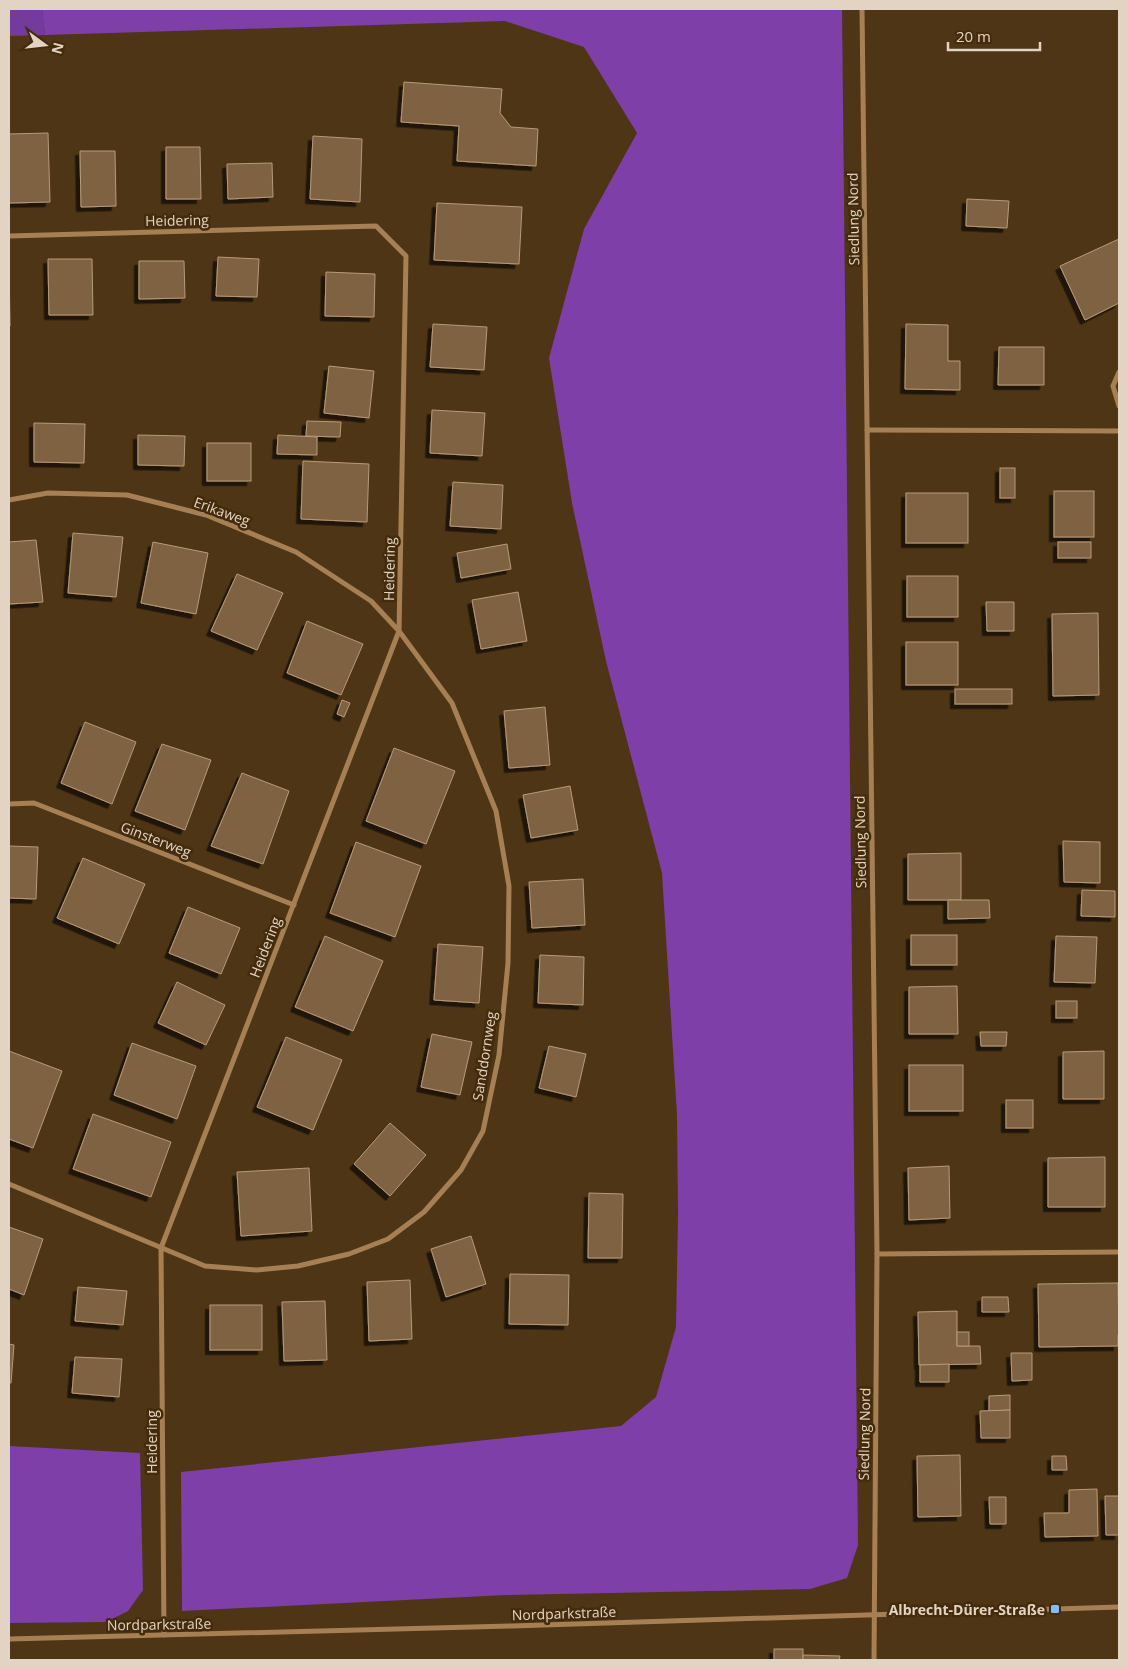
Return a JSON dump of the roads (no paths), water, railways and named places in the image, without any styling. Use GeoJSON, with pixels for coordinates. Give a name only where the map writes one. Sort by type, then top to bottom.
{"type":"FeatureCollection","features":[{"type":"Feature","properties":{"kind":"street","name":"Siedlung Nord"},"geometry":{"type":"LineString","coordinates":[[862,9],[877,1254],[874,1615]]}},
{"type":"Feature","properties":{"kind":"street","name":"Heidering"},"geometry":{"type":"LineString","coordinates":[[9,236],[376,226],[406,256],[399,631],[161,1248],[164,1636]]}},
{"type":"Feature","properties":{"kind":"street"},"geometry":{"type":"LineString","coordinates":[[1119,372],[1113,386],[1119,406]]}},
{"type":"Feature","properties":{"kind":"street"},"geometry":{"type":"LineString","coordinates":[[867,430],[1119,431]]}},
{"type":"Feature","properties":{"kind":"street","name":"Erikaweg"},"geometry":{"type":"LineString","coordinates":[[9,500],[48,493],[128,495],[206,515],[296,552],[371,600],[399,631]]}},
{"type":"Feature","properties":{"kind":"street","name":"Sanddornweg"},"geometry":{"type":"LineString","coordinates":[[161,1248],[205,1266],[257,1270],[298,1266],[349,1254],[388,1239],[424,1212],[461,1170],[483,1131],[499,1056],[508,963],[508,886],[496,811],[452,703],[399,631]]}},
{"type":"Feature","properties":{"kind":"street","name":"Ginsterweg"},"geometry":{"type":"LineString","coordinates":[[9,804],[34,804],[294,905]]}},
{"type":"Feature","properties":{"kind":"street"},"geometry":{"type":"LineString","coordinates":[[9,1184],[161,1248]]}},
{"type":"Feature","properties":{"kind":"street"},"geometry":{"type":"LineString","coordinates":[[877,1254],[1119,1252]]}},
{"type":"Feature","properties":{"kind":"street","name":"Nordparkstraße"},"geometry":{"type":"LineString","coordinates":[[9,1639],[1119,1607]]}},
{"type":"Feature","properties":{"kind":"street"},"geometry":{"type":"LineString","coordinates":[[874,1615],[874,1660]]}},
{"type":"Feature","properties":{"kind":"place","name":"Albrecht-Dürer-Straße"},"geometry":{"type":"Point","coordinates":[1055,1609]}}]}
